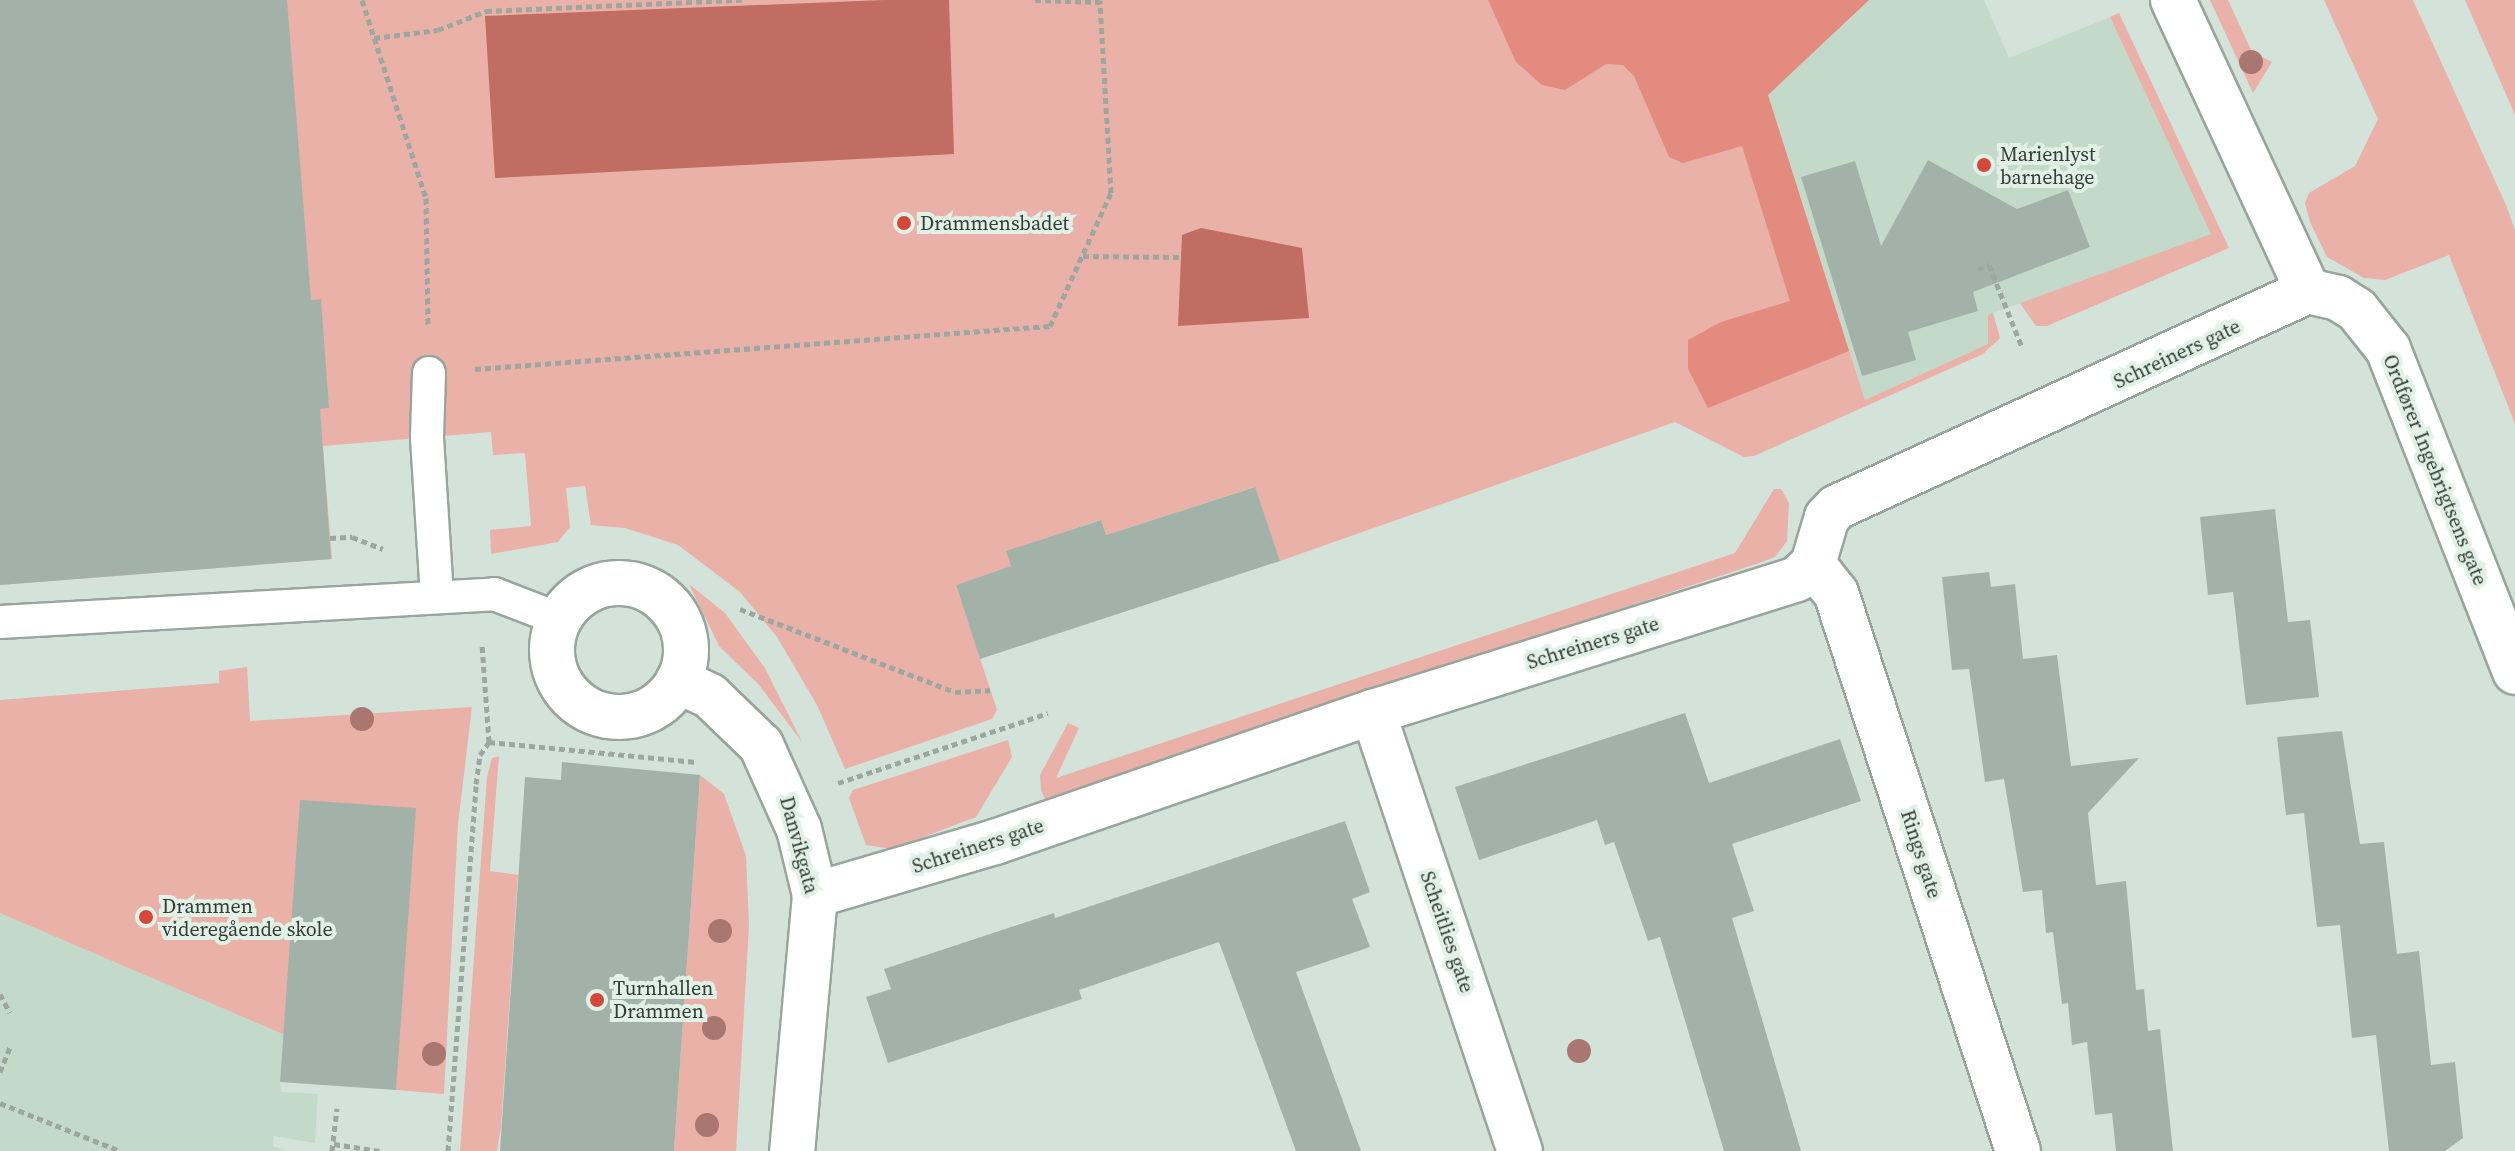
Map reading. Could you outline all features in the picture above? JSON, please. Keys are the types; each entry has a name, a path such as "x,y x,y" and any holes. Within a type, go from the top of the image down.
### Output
{"street":[{"path":"2173,0 2308,291"},
{"name":"Schreiners gate","path":"815,895 995,842 1373,712 1797,579 1813,564 1827,517 1837,507 2308,291"},
{"name":"Ordfører Ingebrigtsens gate","path":"2308,291 2338,298 2357,310 2388,349 2515,672"},
{"name":"Rings gate","path":"1813,564 1836,593 2018,1151"},
{"path":"630,583 650,590 679,620 686,640 678,681 665,699 645,712 622,717 599,714 562,686 553,664 559,619 589,589 630,583"},
{"name":"Danvikgata","path":"678,681 710,696 761,745 799,829 815,895 792,1151"},
{"name":"Scheitlies gate","path":"1373,712 1520,1151"}],"lane":[{"path":"429,373 427,438 437,597"},
{"path":"0,622 494,594 559,619"}],"path":[{"path":"362,0 426,198 429,373 1050,326 1111,193 1100,1 1035,0"},
{"path":"374,38 438,30 486,11 742,0"},
{"path":"1083,256 1180,257"},
{"path":"1978,269 1989,265 2022,347"},
{"path":"448,1151 476,784 480,755 489,742 477,595"},
{"path":"740,609 955,692 990,690"},
{"path":"837,783 1048,713"},
{"path":"489,742 704,764"},
{"path":"0,994 10,1013 0,1009"},
{"path":"1,1069 10,1047"},
{"path":"0,1103 120,1151"},
{"path":"337,1108 333,1147 379,1151"}],"shaded area":[{"name":"Drammensbadet","path":"0,0 1869,0 1768,95 1865,400 1988,344 1988,315 1993,313 2000,338 1983,354 1754,456 1744,457 1675,422 1280,561 1254,487 1106,535 1100,520 1007,551 1011,566 956,585 997,710 992,719 845,769 817,705 777,637 740,592 678,545 625,528 591,525 585,486 566,488 570,527 558,542 491,554 490,530 531,526 525,453 493,455 491,432 323,446 332,559 0,585"},
{"path":"949,0 954,154 495,178 485,16"},
{"path":"1488,0 1869,0 1768,95 1849,351 1708,408 1688,369 1688,340 1721,322 1790,301 1742,146 1683,163 1669,157 1634,76 1623,65 1606,64 1565,90 1542,85 1516,62"},
{"name":"Marienlyst barnehage","path":"1869,0 1984,0 2009,58 2110,17 2212,234 1988,315 1988,344 1865,400 1768,95"},
{"path":"2210,0 2228,0 2252,52 2272,62 2253,93"},
{"path":"2324,0 2413,0 2506,205 2515,230 2515,424 2449,255 2385,280 2364,278 2327,257 2310,222 2305,203 2309,193 2355,166 2378,119"},
{"path":"2465,0 2515,0 2515,115"},
{"path":"2119,13 2229,248 2047,326 2036,326 2020,303 2211,234 2110,17"},
{"path":"1201,228 1302,248 1309,318 1178,326 1182,235"},
{"path":"1774,489 1781,489 1789,503 1787,541 1775,557 1045,799 1041,790 1040,775 1068,723 1079,728 1056,778 1735,553"},
{"path":"689,584 725,613 765,668 802,742 759,685 719,646"},
{"name":"Drammen videregående skole","path":"247,667 250,721 300,800 280,1082 281,1092 318,1094 315,1143 274,1136 273,1146 286,1151 0,1151 0,700 219,683 219,671"},
{"path":"247,667 250,721 472,707 458,824 444,1094 396,1090 283,1034 0,913 0,700 219,683 219,671"},
{"path":"1008,740 1012,757 976,817 892,849 866,845 849,798 853,790"},
{"path":"499,756 490,871 518,875 501,1127 497,1151 460,1151 487,777 492,758"},
{"path":"700,775 724,794 746,856 749,925 736,1151 674,1151"}],"building":[{"path":"0,0 287,0 311,300 321,299 329,408 320,409 331,559 0,585"},
{"path":"1928,160 2017,209 2068,190 2090,247 1973,292 1978,311 1908,332 1916,360 1862,376 1801,177 1855,161 1881,246"},
{"path":"1255,487 1280,561 980,659 956,585 1011,566 1006,551 1101,520 1106,535"},
{"path":"2275,509 2288,622 2310,620 2319,697 2246,705 2233,592 2208,595 2200,517"},
{"path":"1989,572 1991,587 2015,584 2023,659 2057,655 2071,766 2139,758 2088,813 2096,885 2126,881 2136,990 2144,989 2148,1031 2160,1029 2173,1151 2116,1151 2112,1113 2095,1115 2087,1042 2072,1045 2068,1003 2062,1004 2053,932 2046,933 2042,890 2023,892 2004,779 1985,782 1969,669 1952,670 1942,577"},
{"path":"1685,713 1709,783 1840,739 1861,801 1732,844 1754,911 1732,918 1801,1151 1724,1151 1660,937 1648,941 1614,842 1605,845 1597,820 1479,860 1455,787"},
{"path":"2342,731 2360,844 2384,842 2397,954 2419,951 2431,1065 2455,1062 2463,1138 2445,1151 2389,1151 2376,1035 2352,1038 2340,925 2317,927 2304,813 2286,815 2277,737"},
{"name":"Turnhallen Drammen","path":"562,762 700,775 674,1151 500,1151 525,777 561,780"},
{"path":"300,800 416,808 396,1090 280,1082"},
{"path":"1345,821 1370,892 1352,899 1370,947 1296,972 1361,1151 1296,1151 1219,942 1079,990 1082,999 888,1063 866,997 891,989 884,969 1054,913 1055,918"}],"place":[{"name":"Marienlyst barnehage","path":"1984,165"},
{"name":"Drammensbadet","path":"904,223"},
{"name":"Drammen videregående skole","path":"146,917"},
{"name":"Turnhallen Drammen","path":"597,1000"}]}
